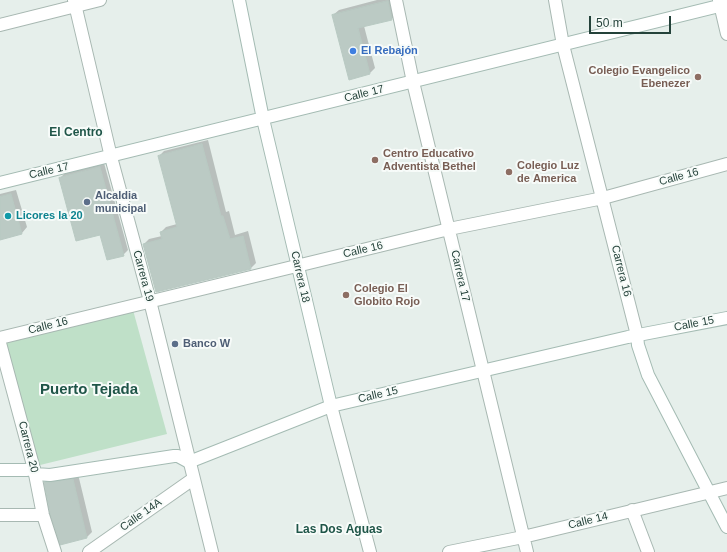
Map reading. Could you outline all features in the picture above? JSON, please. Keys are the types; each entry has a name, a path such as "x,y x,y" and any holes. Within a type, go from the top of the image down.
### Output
{"street":[{"path":"0,25 74,3 100,0"},
{"name":"Carrera 18","path":"239,0 263,119 297,265 331,406 370,552"},
{"name":"Carrera 17","path":"396,0 413,82 527,552"},
{"name":"Carrera 16","path":"555,0 563,44 637,335 638,345 648,375 727,527"},
{"name":"Carrera 19","path":"74,3 110,157 150,301 212,552"},
{"path":"722,3 727,34"},
{"name":"Calle 17","path":"0,183 413,82 722,3"},
{"name":"Calle 16","path":"0,344 150,301 449,229 602,198 727,164"},
{"name":"Calle 15","path":"189,462 331,406 637,335 727,318"},
{"name":"Carrera 20","path":"0,344 55,552"},
{"path":"0,470 26,470 50,475 174,456 178,456 189,462"},
{"name":"Calle 14A","path":"89,552 193,479"},
{"name":"Calle 14","path":"450,552 523,537 727,488"},
{"path":"632,510 648,552"},
{"path":"0,515 44,515"}],"green space":[{"path":"133,310 167,434 36,466 3,344"}],"building":[{"name":"El Rebajón","path":"388,1 392,20 358,28 370,74 349,80 332,15"},
{"path":"202,144 221,216 223,216 230,239 243,236 251,269 156,292 143,244 162,239 160,232 177,227 158,156"},
{"name":"Alcaldia municipal","path":"100,167 124,256 107,260 100,235 76,241 59,178"},
{"name":"Licores la 20","path":"11,194 22,234 0,240 0,197"},
{"path":"73,479 87,538 60,545 50,514 44,482"}],"place":[{"name":"El Rebajón","path":"353,51"},
{"name":"Colegio Evangelico Ebenezer","path":"698,77"},
{"name":"Centro Educativo Adventista Bethel","path":"375,160"},
{"name":"Colegio Luz de America","path":"509,172"},
{"name":"Alcaldia municipal","path":"87,202"},
{"name":"Licores la 20","path":"8,216"},
{"name":"Colegio El Globito Rojo","path":"346,295"},
{"name":"Banco W","path":"175,344"}],"district":[{"name":"El Centro","path":"76,133"},
{"name":"Puerto Tejada","path":"89,390"},
{"name":"Las Dos Aguas","path":"339,530"}]}
